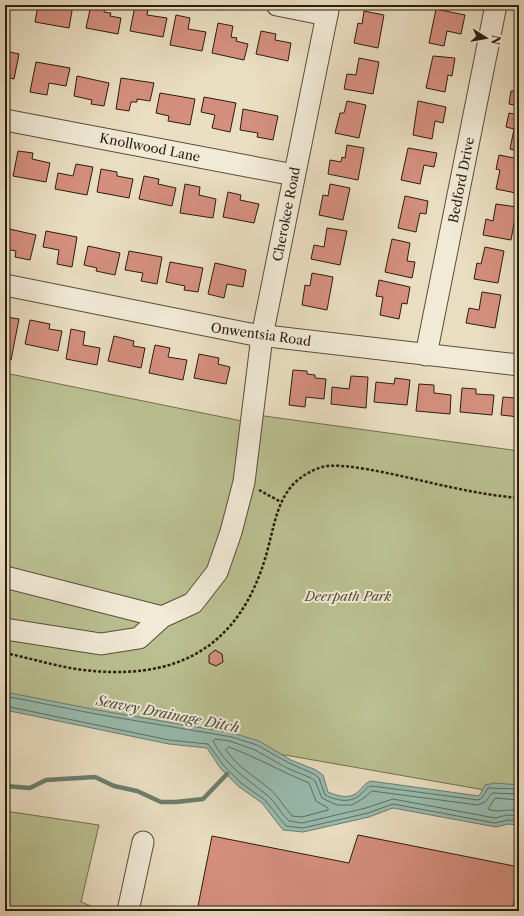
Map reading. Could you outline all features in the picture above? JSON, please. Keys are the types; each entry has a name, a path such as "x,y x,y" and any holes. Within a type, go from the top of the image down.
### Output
{"street":[{"path":"277,5 328,10"},
{"name":"Bedford Drive","path":"426,355 496,5"},
{"name":"Cherokee Road","path":"5,629 101,644 139,638 162,617 193,603 217,572 231,532 244,482 253,424 262,336 328,10"},
{"name":"Knollwood Lane","path":"5,120 294,175"},
{"name":"Onwentsia Road","path":"5,285 262,336 519,365"},
{"path":"5,577 162,617"},
{"path":"128,911 143,842"}],"path":[{"path":"5,653 76,669 134,671 161,667 185,659 204,650 228,631 240,616 252,596 267,554 278,510 286,493 294,483 308,473 324,467 353,468 458,489 519,498"}],"green space":[{"name":"Deerpath Park","path":"5,373 247,422 264,416 519,451 519,796 5,706"},
{"path":"5,811 99,825 81,902 103,911 5,911"}],"water":[{"path":"5,692 97,710 232,733 259,741 291,760 316,770 323,775 328,792 340,796 352,796 365,784 371,781 479,796 485,785 495,783 519,785 519,825 508,824 496,827 393,808 369,817 303,832 283,830 262,803 238,786 221,769 207,748 169,744 5,710"}],"building":[{"path":"38,5 73,5 69,28 35,22"},
{"path":"91,5 105,5 104,12 111,13 110,16 121,18 118,34 86,28"},
{"path":"375,5 393,5 393,8"},
{"path":"135,6 148,9 147,15 167,18 163,37 130,31"},
{"path":"436,9 465,15 461,34 447,31 444,46 429,43"},
{"path":"364,11 384,15 378,48 354,43 358,23 362,24"},
{"path":"176,15 190,18 188,29 206,32 202,51 170,45"},
{"path":"218,23 233,26 231,37 237,38 236,41 248,44 244,60 212,53"},
{"path":"261,31 276,34 275,40 291,43 288,61 256,54"},
{"path":"5,51 19,54 14,79 5,77"},
{"path":"433,56 455,58 452,76 448,75 445,92 426,88"},
{"path":"359,58 379,62 373,94 344,89 347,74 356,75"},
{"path":"36,62 70,68 66,86 49,83 47,95 30,92"},
{"path":"77,76 109,83 104,106 91,104 92,100 74,96"},
{"path":"519,77 519,106 509,104 511,91 516,91"},
{"path":"121,78 154,83 150,101 137,99 137,102 131,102 129,111 116,109"},
{"path":"160,93 195,99 190,125 168,121 169,116 156,113"},
{"path":"204,97 236,103 230,132 212,128 215,115 201,112"},
{"path":"347,101 366,105 359,138 335,133 340,113 344,113"},
{"path":"418,101 446,107 443,123 435,121 432,139 413,135"},
{"path":"243,109 278,116 273,140 257,137 258,133 240,130"},
{"path":"509,113 519,115 519,151 510,149 514,129 506,127"},
{"path":"347,145 364,148 358,180 328,174 330,160 341,162 342,157 345,158"},
{"path":"408,148 437,153 434,167 424,165 420,184 401,180"},
{"path":"18,151 33,153 32,159 50,163 46,182 13,176"},
{"path":"499,155 519,159 519,179 516,193 496,189 500,170 496,169"},
{"path":"76,164 93,167 87,195 55,189 58,173 73,176"},
{"path":"101,169 117,172 117,176 133,179 129,198 97,192"},
{"path":"144,176 159,179 158,184 176,188 172,206 139,199"},
{"path":"185,184 200,187 199,195 216,199 213,218 180,213"},
{"path":"330,184 350,188 343,220 319,215 323,195 328,196"},
{"path":"228,192 241,195 240,200 259,204 254,223 223,217"},
{"path":"405,196 428,201 426,214 420,213 416,232 398,228"},
{"path":"496,204 517,207 511,240 483,235 486,219 493,221"},
{"path":"5,228 36,235 30,260 15,257 16,251 5,249"},
{"path":"327,228 347,231 340,265 311,259 314,245 324,247"},
{"path":"46,231 77,237 72,267 57,264 59,250 43,247"},
{"path":"392,239 410,243 407,261 415,262 412,278 385,272"},
{"path":"88,246 120,253 115,275 96,271 97,268 84,265"},
{"path":"485,247 504,251 498,283 474,279 477,263 481,264"},
{"path":"129,251 162,257 157,284 141,281 143,273 125,270"},
{"path":"170,262 203,268 198,292 184,290 185,286 166,282"},
{"path":"215,263 246,270 243,287 227,284 224,298 208,294"},
{"path":"312,273 333,277 327,310 302,305 305,285 310,286"},
{"path":"379,280 410,287 407,304 402,303 399,319 380,315 383,297 376,296"},
{"path":"482,292 501,295 495,328 466,323 469,308 479,310"},
{"path":"7,317 19,319 11,360 5,359"},
{"path":"30,320 50,324 49,329 62,331 58,351 25,344"},
{"path":"71,329 85,332 83,345 100,348 97,365 66,359"},
{"path":"114,336 134,341 133,346 145,348 141,368 108,361"},
{"path":"155,345 170,348 168,357 187,360 183,380 149,373"},
{"path":"199,354 219,358 218,364 230,367 226,384 194,378"},
{"path":"293,370 307,371 307,374 315,375 315,378 326,379 324,399 306,397 305,407 289,405"},
{"path":"351,376 368,377 366,408 331,404 332,387 349,389"},
{"path":"395,378 410,380 407,405 374,402 376,382 394,384"},
{"path":"419,384 434,385 434,393 451,395 450,414 416,411"},
{"path":"462,388 476,389 476,394 494,395 492,415 460,412"},
{"path":"515,394 519,394 519,417 501,415 503,397 515,398"},
{"path":"215,650 222,654 223,662 216,666 209,663 209,655"},
{"path":"358,835 519,867 519,879 512,911 197,911 212,836 349,863"}],"waterway":[{"path":"5,786 30,788 46,780 95,777 114,786 137,791 161,802 176,802 203,799 227,774"}],"water label":[{"name":"Seavey Drainage Ditch","path":"168,714"}]}
